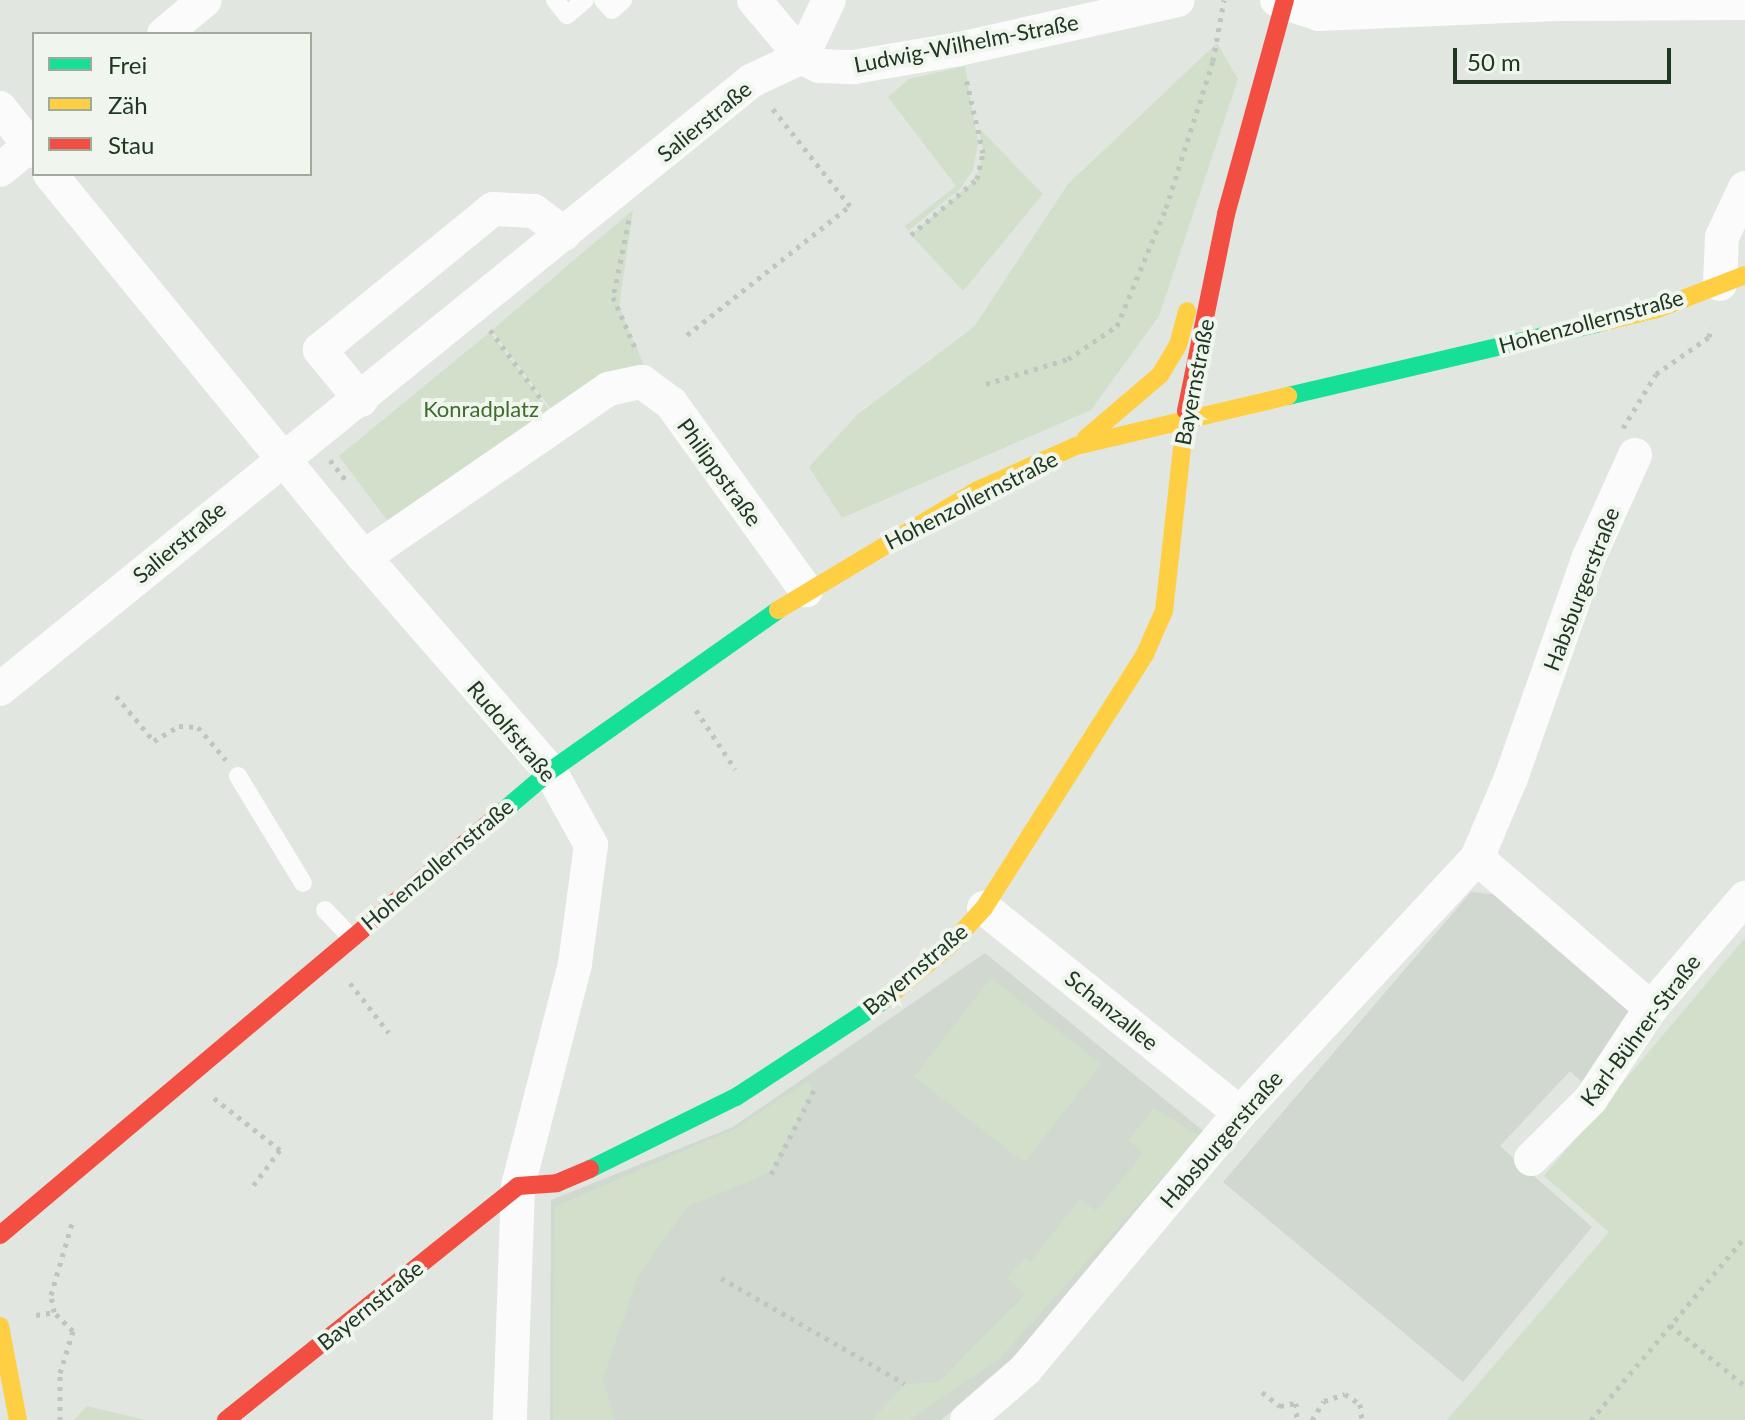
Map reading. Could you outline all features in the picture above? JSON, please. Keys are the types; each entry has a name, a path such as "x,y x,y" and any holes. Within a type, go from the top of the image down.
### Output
{"street":[{"path":"166,32 205,0"},
{"path":"754,0 802,57 829,0"},
{"name":"Ludwig-Wilhelm-Straße","path":"802,57 819,66 854,67 959,49 1178,0"},
{"path":"1282,1 1319,14 1563,2 1745,3"},
{"name":"Bayernstraße","path":"226,1420 518,1186 557,1183 639,1149 736,1097 886,998 950,945 984,908 1145,654 1164,611 1184,418 1213,271 1282,1"},
{"name":"Salierstraße","path":"0,689 283,455 361,400 564,234 664,166 751,81 802,57"},
{"path":"0,108 32,145"},
{"path":"0,170 32,147"},
{"name":"Rudolfstraße","path":"52,176 364,557 550,771 591,845 592,864 575,964 518,1186 510,1420"},
{"path":"1732,280 1722,237 1745,188"},
{"path":"361,400 320,350 480,219 493,209 534,211 564,234"},
{"name":"Bayernstraße","path":"1076,446 1160,375 1178,345 1193,289 1213,271"},
{"name":"Hohenzollernstraße","path":"0,1235 350,936 550,771 806,590 978,490 1076,446 1184,418 1657,309 1732,280"},
{"name":"Philippstraße","path":"364,557 617,385 642,382 671,403 806,590"},
{"name":"Habsburgerstraße","path":"967,1420 1025,1370 1240,1113 1477,858 1511,778 1589,557 1635,455"},
{"path":"1477,858 1651,1008"},
{"name":"Karl-Bührer-Straße","path":"1531,1159 1591,1099 1651,1008 1745,898"},
{"name":"Schanzallee","path":"984,908 1240,1113"},
{"path":"0,1326 18,1420"}],"lane":[{"path":"555,0 567,15 585,0"},
{"path":"603,0 612,10 623,0"},
{"path":"238,776 303,883"},
{"name":"Hohenzollernstraße","path":"325,910 350,936"}],"path":[{"path":"986,384 1068,359 1117,326 1166,208 1213,61 1224,0"},
{"path":"911,235 977,179 983,153 959,49"},
{"path":"687,335 850,206 763,96 779,94"},
{"path":"629,216 613,297 634,346"},
{"path":"464,317 542,400"},
{"path":"1646,389 1666,365 1709,337 1711,329"},
{"path":"329,459 349,485"},
{"path":"116,696 154,741 179,726 198,727 238,776"},
{"path":"696,709 735,769"},
{"path":"355,989 389,1033"},
{"path":"771,1174 815,1089 829,1035"},
{"path":"185,1076 280,1150 250,1190"},
{"path":"200,1107 211,1096"},
{"path":"60,1420 60,1373 73,1331 54,1312 51,1295 74,1220"},
{"path":"1591,1420 1745,1237"},
{"path":"721,1278 905,1384"},
{"path":"36,1315 54,1312"},
{"path":"1670,1325 1745,1386"},
{"path":"1262,1392 1280,1406 1296,1403 1297,1420"},
{"path":"1312,1420 1324,1401 1345,1394 1360,1404 1362,1420"}],"shaded area":[{"path":"1471,892 1500,895 1636,1013 1588,1088 1570,1071 1500,1146 1592,1227 1463,1382 1223,1182"},
{"path":"985,953 1207,1134 1005,1368 941,1420 550,1420 551,1200 733,1127"}],"green space":[{"path":"1217,43 1238,79 1159,316 1091,410 842,518 809,467 857,415 974,327 1068,184"},
{"path":"965,66 978,143 973,170 960,189 908,231 905,226 956,186 888,97 909,79"},
{"path":"979,128 1043,194 963,291 911,235 976,179 983,153"},
{"name":"Konradplatz","path":"633,210 619,307 652,384 560,421 492,330"},
{"name":"Konradplatz","path":"490,332 558,422 395,531 339,456"},
{"path":"1745,938 1745,1420 1447,1420 1609,1232 1544,1176"},
{"path":"991,978 1101,1064 1024,1163 914,1077"},
{"path":"808,1081 812,1091 771,1172 687,1207 638,1277 603,1378 614,1420 553,1420 554,1207 734,1129"},
{"path":"1154,1108 1200,1136 999,1359 910,1420 872,1420 905,1384 939,1382 1024,1295 1007,1278 1024,1258 1030,1262 1080,1199 1096,1211 1143,1153 1128,1140"},
{"path":"87,1406 145,1420 74,1420"}],"traffic: fast":[{"path":"1288,396 1599,323"},
{"path":"502,812 550,771 778,610"},
{"path":"590,1169 736,1097 884,1000"}],"traffic: slow":[{"path":"1599,323 1657,309 1745,275"},
{"path":"1086,438 1160,375 1178,345 1187,311"},
{"path":"778,610 978,490 1076,446 1288,396"},
{"path":"884,1000 950,945 984,908 1145,654 1164,611 1186,411"},
{"path":"0,1326 18,1420"}],"traffic: jam":[{"path":"1186,411 1226,214 1285,0"},
{"path":"0,1235 502,812"},
{"path":"226,1420 518,1186 557,1183 590,1169"}]}
